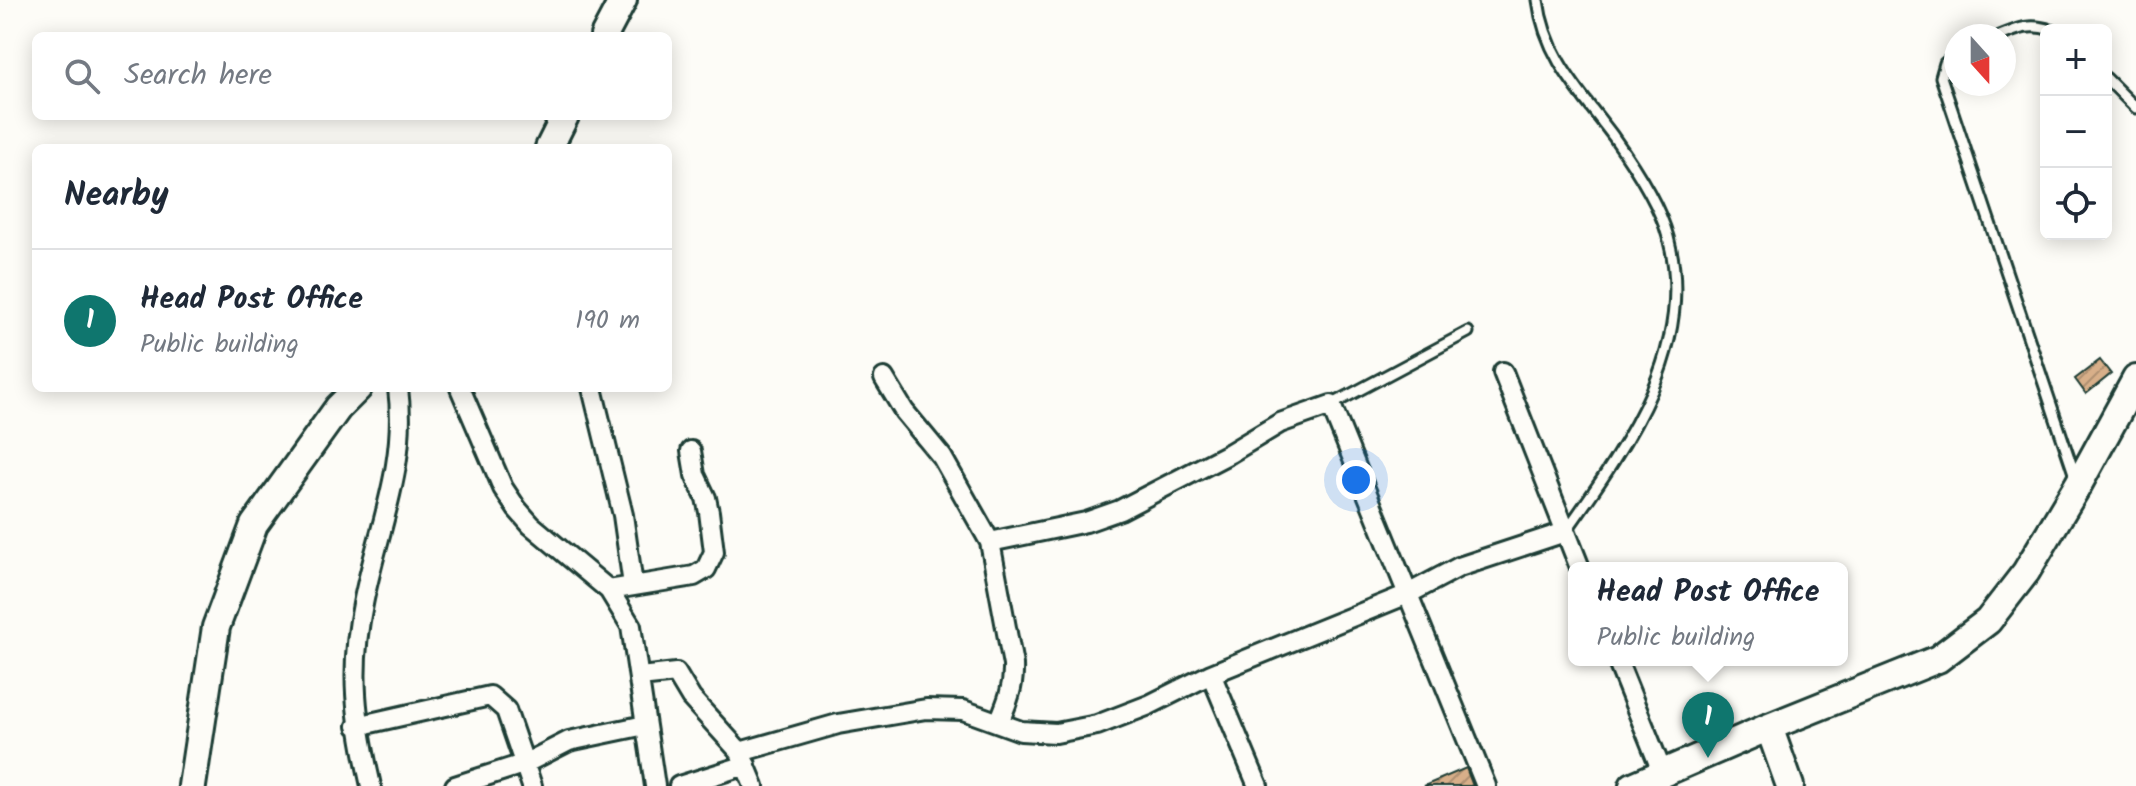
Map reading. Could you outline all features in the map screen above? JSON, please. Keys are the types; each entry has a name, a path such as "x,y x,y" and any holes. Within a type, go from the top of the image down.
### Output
{"main road":[{"path":"606,32 623,0"},
{"path":"551,144 563,120"},
{"path":"1633,786 1938,659 1988,621 2026,572 2136,379"},
{"path":"192,786 216,627 254,525 338,408 354,392"},
{"path":"1769,727 1790,786"}],"street":[{"path":"1503,372 1578,562"},
{"path":"884,378 904,411 942,457 990,542 1013,665 1010,696 999,722"},
{"path":"371,786 357,726 354,682 363,604 382,533 400,440 398,392"},
{"path":"462,392 503,488 517,509 531,525 609,590 631,626 655,786"},
{"path":"593,392 623,515 633,585"},
{"path":"990,542 1086,522 1120,510 1230,453 1280,423 1331,405 1486,786"},
{"path":"609,590 694,576 711,562 714,552 709,512 695,475 691,451"},
{"path":"679,786 838,724 926,709 963,710 1021,731 1056,733 1097,725 1149,705 1211,674 1408,594 1459,567 1565,532"},
{"path":"1619,666 1663,774"},
{"path":"640,677 676,673 691,698 743,759 754,786"},
{"path":"1211,674 1258,786"},
{"path":"357,726 490,696 506,710 532,786"},
{"path":"455,786 526,763 569,741 645,725"}],"lane":[{"path":"1538,0 1541,26 1560,67 1637,169 1668,237 1675,292 1669,347 1650,395 1619,456 1565,532"},
{"path":"2016,29 2024,26 2040,27"},
{"path":"1944,66 1941,77 1944,86"},
{"path":"2112,84 2136,108"},
{"path":"1947,96 2078,485"},
{"path":"1331,405 1468,332"}],"building":[{"path":"2100,360 2111,374 2086,394 2075,379"},
{"path":"1466,768 1473,786 1424,786"}],"place":[{"name":"Head Post Office","path":"1708,758"}]}
